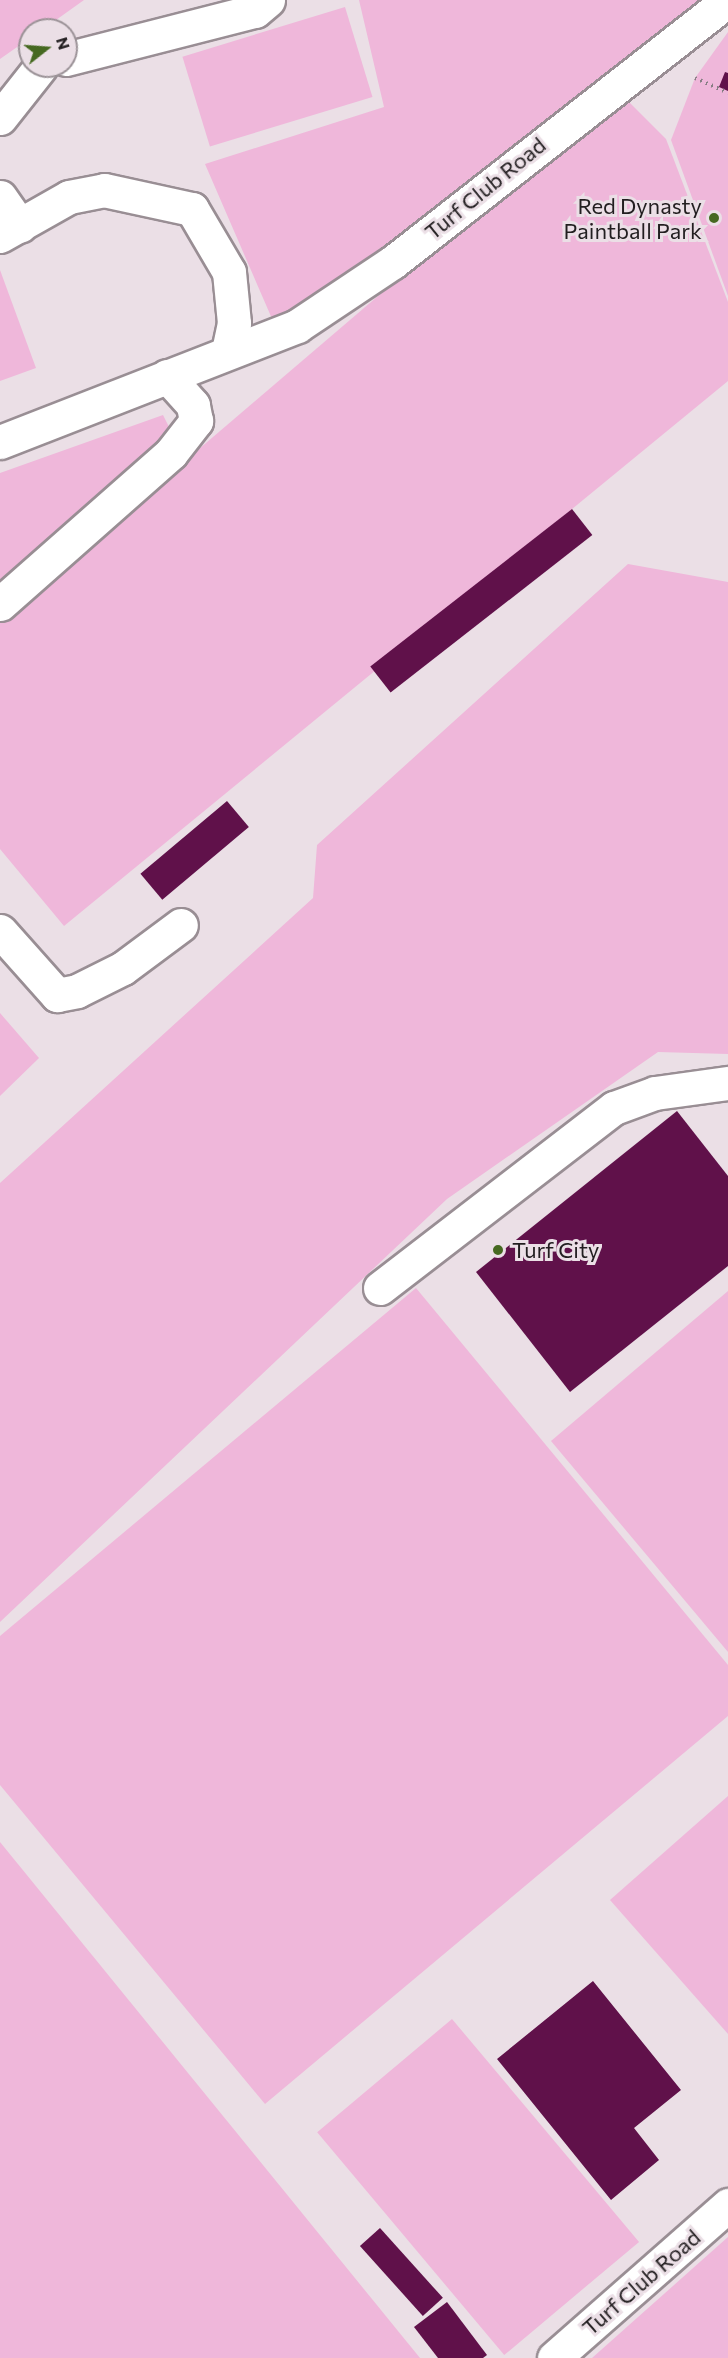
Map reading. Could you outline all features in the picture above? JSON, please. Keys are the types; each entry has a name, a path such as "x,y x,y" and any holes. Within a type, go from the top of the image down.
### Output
{"street":[{"path":"78,56 255,11 268,0"},
{"name":"Turf Club Road","path":"0,442 297,326 393,262 728,0"},
{"path":"0,118 32,78"},
{"path":"0,197 10,231 69,197 104,190 192,209 229,272 234,323 228,352"},
{"path":"0,604 171,453 196,422 193,405 167,376"},
{"path":"0,931 57,994 77,991 123,969 181,925"},
{"path":"380,1288 614,1108 656,1093 728,1083"},
{"name":"Turf Club Road","path":"554,2358 728,2205"}],"path":[{"path":"695,78 728,93"}],"shaded area":[{"path":"0,0 84,0 59,18 18,18 18,46 0,59"},
{"path":"359,0 711,0 388,253 273,321 205,164 384,107"},
{"path":"345,7 372,97 210,147 182,57"},
{"name":"Red Dynasty Paintball Park","path":"728,32 728,296 671,140 695,78"},
{"path":"618,91 666,139 728,302 728,381 64,926 0,849 0,619"},
{"path":"0,270 36,368 0,381"},
{"path":"163,415 174,437 0,588 0,473"},
{"path":"628,564 728,582 728,1054 658,1052 447,1199 0,1622 0,1183 313,898 317,845"},
{"path":"0,1013 39,1058 0,1096"},
{"path":"416,1288 728,1665 728,1716 265,2104 0,1785 0,1636"},
{"path":"728,1291 728,1652 551,1441"},
{"path":"728,1796 728,2034 610,1900"},
{"path":"0,1842 420,2358 0,2358"},
{"path":"452,2019 639,2242 504,2355 317,2132"},
{"path":"728,2237 728,2358 592,2358"}],"building":[{"path":"725,72 728,73 728,91 719,87"},
{"path":"572,509 592,535 391,693 370,667"},
{"path":"227,801 249,827 162,900 140,874"},
{"path":"677,1111 728,1176 728,1266 570,1392 476,1272"},
{"path":"593,1981 681,2090 634,2128 659,2160 611,2200 497,2059"},
{"path":"380,2228 443,2298 423,2316 360,2246"},
{"path":"447,2302 487,2355 483,2358 438,2358 414,2327"}],"place":[{"name":"Red Dynasty Paintball Park","path":"714,218"},
{"name":"Turf City","path":"498,1250"}]}
